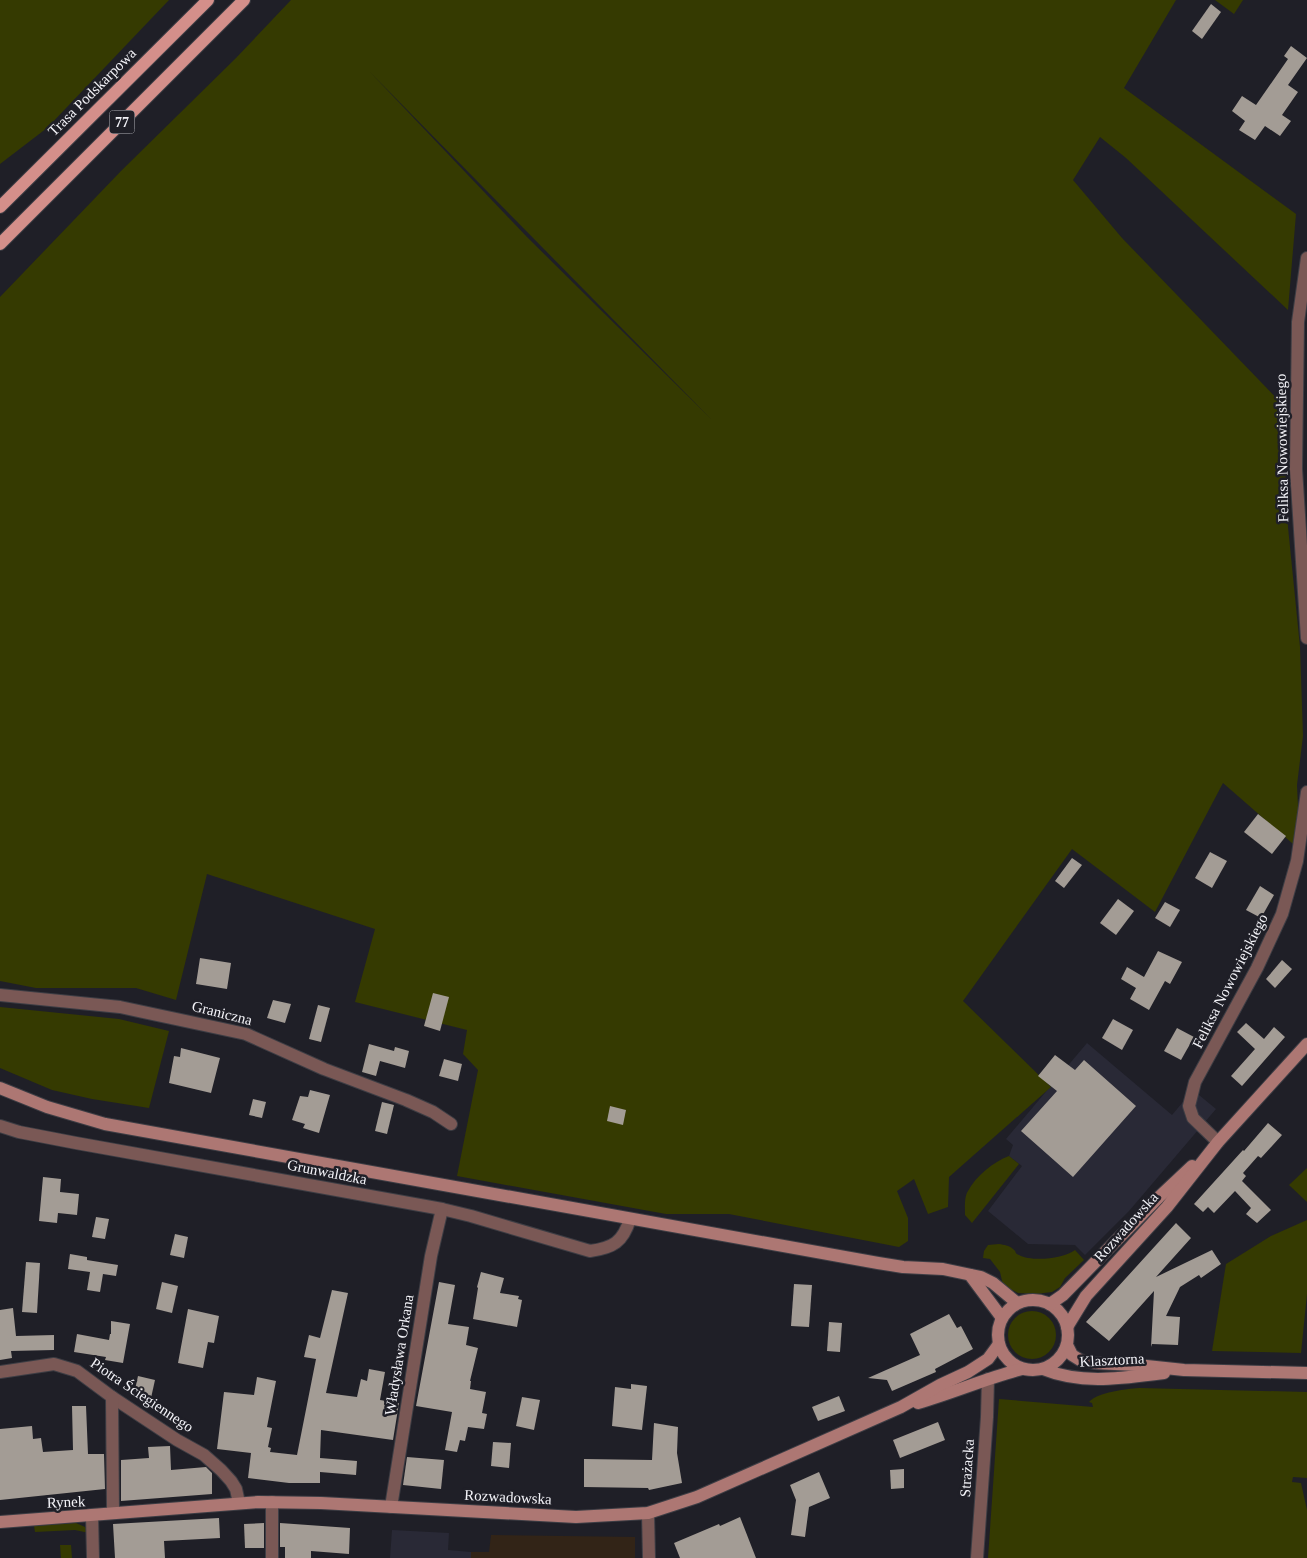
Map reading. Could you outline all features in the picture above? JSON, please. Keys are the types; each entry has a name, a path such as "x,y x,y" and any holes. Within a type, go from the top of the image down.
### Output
{"main road":[{"name":"Trasa Podskarpowa","path":"0,208 208,0"},
{"name":"77","path":"0,244 244,0"}],"street":[{"name":"Feliksa Nowowiejskiego","path":"1307,258 1298,322 1296,459 1307,638"},
{"name":"Feliksa Nowowiejskiego","path":"1215,1146 1193,1118 1189,1106 1195,1082 1257,968 1282,914 1297,861 1307,792"},
{"name":"Graniczna","path":"0,995 120,1007 246,1034 324,1069 406,1100 433,1112 451,1124"},
{"name":"Rozwadowska","path":"1067,1327 1086,1296 1167,1207 1215,1146 1307,1044"},
{"path":"0,1088 47,1107 105,1124 878,1263 903,1267 944,1269 981,1277 993,1283 1017,1303"},
{"name":"Grunwaldzka","path":"0,1126 19,1132 76,1143 471,1216 590,1251 607,1249 617,1243 627,1230 630,1218"},
{"name":"Rozwadowska","path":"1050,1304 1063,1296 1172,1183 1215,1146"},
{"name":"Władysława Orkana","path":"392,1507 431,1256 442,1210"},
{"path":"970,1275 1002,1318"},
{"path":"1039,1300 1050,1304 1064,1318 1067,1327 1067,1345 1062,1356 1053,1364 1043,1369 1022,1369 1012,1364 1004,1355 999,1344 998,1331 1002,1318 1008,1309 1017,1303 1039,1300"},
{"name":"Rozwadowska","path":"92,1515 272,1502 576,1517 648,1512 697,1497 901,1407 975,1368 988,1359 999,1344"},
{"name":"Klasztorna","path":"1067,1345 1072,1354 1080,1360 1087,1362 1184,1370 1307,1373"},
{"name":"Piotra Ściegiennego","path":"0,1372 54,1364 77,1371 112,1397 177,1440 204,1455 221,1470 236,1489 239,1503"},
{"name":"Rozwadowska","path":"901,1407 945,1396 988,1379 1022,1369"},
{"name":"Klasztorna","path":"1043,1369 1075,1378 1093,1380 1184,1370"},
{"name":"Strażacka","path":"977,1558 988,1379"},
{"path":"112,1397 113,1513"},
{"path":"272,1502 272,1558"},
{"path":"648,1512 649,1558"},
{"name":"Rynek","path":"0,1522 92,1515 93,1558"}],"shaded area":[{"path":"1087,1043 1172,1115 1193,1090 1216,1109 1129,1211 1085,1255 1075,1245 1028,1244 988,1211 1022,1166 1009,1156 1013,1145 1006,1139"},
{"path":"392,1530 449,1533 448,1550 471,1552 471,1558 390,1558"},
{"path":"491,1535 635,1537 635,1558 471,1558 471,1552 489,1552"}],"green space":[{"path":"0,0 169,0 47,128 0,164"},
{"path":"291,0 1176,0 1124,88 1296,214 1288,310 1126,158 1100,137 1073,180 1122,238 1286,408 1288,527 1300,647 1303,736 1297,785 1300,850 1223,783 1155,912 1072,849 963,1001 1051,1087 949,1177 948,1207 928,1214 914,1179 897,1191 908,1218 908,1241 899,1247 729,1214 666,1214 457,1176 478,1070 463,1054 467,1030 355,1002 375,929 207,874 176,1000 136,988 36,988 0,981 0,297 121,171 236,58","holes":["369,71 712,420 527,237"]},
{"path":"1215,0 1243,0 1234,14"},
{"path":"0,1007 119,1019 169,1031 149,1108 92,1099 52,1090 0,1068"},
{"path":"1009,1156 1019,1164 972,1223 965,1215 965,1199 968,1191 986,1170"},
{"path":"1307,1168 1307,1202 1289,1185"},
{"path":"1307,1220 1307,1294 1301,1353 1212,1351 1226,1264 1271,1236"},
{"path":"999,1244 1010,1247 1016,1253 1025,1257 1039,1259 1063,1256 1075,1250 1084,1260 1065,1278 1060,1287 1052,1292 1036,1294 1018,1293 1003,1285 1000,1272 990,1259 983,1258 984,1251 988,1245"},
{"path":"1027,1311 1037,1311 1049,1318 1056,1330 1056,1340 1049,1352 1037,1359 1027,1359 1019,1355 1012,1348 1008,1340 1008,1330 1012,1322 1019,1315"},
{"path":"1139,1388 1307,1392 1307,1478 1293,1477 1292,1482 1301,1483 1307,1510 1307,1558 988,1558 999,1399 1093,1407 1092,1403 1089,1402 1099,1396"},
{"path":"76,1523 85,1527 89,1533 75,1530 35,1532 34,1526"},
{"path":"60,1545 71,1545 72,1558 61,1558"}],"building":[{"path":"1211,4 1221,12 1202,39 1192,31"},
{"path":"1291,46 1307,58 1288,85 1298,92 1282,115 1291,121 1280,136 1265,126 1255,140 1239,130 1245,121 1232,111 1242,96 1256,105 1288,59 1284,56"},
{"path":"1258,814 1286,836 1272,854 1244,832"},
{"path":"1210,852 1227,861 1212,888 1195,878"},
{"path":"1072,858 1082,865 1064,888 1055,881"},
{"path":"1260,886 1274,895 1261,918 1246,910"},
{"path":"1118,899 1134,911 1116,935 1100,923"},
{"path":"1165,902 1180,910 1170,927 1155,918"},
{"path":"1158,951 1182,962 1170,984 1165,981 1149,1010 1130,999 1136,988 1121,979 1127,967 1144,977"},
{"path":"200,958 231,963 227,989 196,984"},
{"path":"1282,960 1292,969 1275,988 1266,979"},
{"path":"433,993 449,997 440,1031 424,1026"},
{"path":"273,1000 291,1004 285,1023 267,1018"},
{"path":"318,1005 330,1008 321,1042 309,1039"},
{"path":"1113,1019 1133,1030 1122,1050 1102,1038"},
{"path":"1246,1023 1264,1039 1274,1027 1285,1037 1242,1086 1231,1076 1255,1049 1237,1032"},
{"path":"1177,1028 1194,1037 1181,1060 1164,1051"},
{"path":"369,1044 394,1051 395,1047 409,1051 405,1068 380,1061 376,1076 362,1072"},
{"path":"181,1048 220,1058 211,1093 169,1083 174,1056 180,1057"},
{"path":"1055,1055 1075,1070 1084,1060 1136,1106 1073,1177 1021,1131 1057,1091 1038,1076"},
{"path":"444,1059 462,1064 458,1081 439,1076"},
{"path":"310,1090 330,1095 319,1133 303,1128 305,1124 292,1120 300,1096 308,1097"},
{"path":"253,1099 266,1102 262,1118 249,1115"},
{"path":"382,1102 394,1105 387,1134 375,1131"},
{"path":"610,1106 626,1110 623,1125 607,1121"},
{"path":"1268,1123 1282,1135 1261,1158 1258,1156 1243,1173 1246,1176 1242,1181 1271,1210 1257,1223 1246,1214 1251,1208 1235,1191 1214,1213 1208,1207 1203,1212 1194,1204"},
{"path":"43,1177 61,1179 60,1192 79,1194 77,1215 58,1213 57,1223 39,1221"},
{"path":"96,1217 109,1219 105,1239 92,1237"},
{"path":"1176,1223 1191,1238 1156,1277 1212,1250 1221,1264 1201,1278 1199,1275 1180,1287 1166,1316 1180,1317 1178,1345 1152,1344 1151,1347 1154,1291 1109,1341 1086,1322"},
{"path":"175,1234 188,1237 184,1258 170,1255"},
{"path":"70,1254 87,1257 87,1260 118,1265 116,1276 103,1274 100,1292 87,1290 90,1272 68,1269"},
{"path":"26,1262 40,1263 37,1313 22,1312"},
{"path":"481,1272 504,1278 500,1293 519,1296 518,1299 522,1300 517,1327 473,1319"},
{"path":"162,1282 178,1286 172,1313 156,1309"},
{"path":"439,1282 455,1285 448,1324 469,1327 466,1345 478,1348 470,1381 470,1389 486,1392 482,1413 487,1414 484,1429 468,1427 465,1441 460,1440 457,1452 445,1450 452,1412 416,1406"},
{"path":"794,1284 812,1285 809,1327 791,1326"},
{"path":"332,1290 348,1293 326,1393 357,1397 361,1379 367,1381 369,1369 385,1372 380,1400 399,1403 393,1440 321,1430 320,1458 357,1461 356,1475 320,1472 320,1483 289,1483 248,1478 251,1453 217,1449 224,1392 254,1395 257,1377 276,1381 267,1427 272,1428 268,1447 271,1448 270,1452 297,1455 316,1359 304,1357 309,1335 320,1338"},
{"path":"13,1308 16,1336 54,1335 54,1350 11,1351 12,1358 0,1360 0,1310"},
{"path":"188,1309 219,1316 214,1343 208,1342 203,1368 178,1363"},
{"path":"949,1314 957,1328 961,1326 973,1349 935,1369 936,1372 892,1391 887,1380 868,1378 920,1355 910,1334"},
{"path":"111,1321 130,1324 123,1363 105,1360 106,1357 74,1352 77,1334 109,1340"},
{"path":"829,1322 842,1323 840,1352 827,1351"},
{"path":"138,1376 155,1380 151,1398 134,1394"},
{"path":"631,1384 647,1386 642,1430 612,1426 615,1387 631,1389"},
{"path":"839,1396 845,1411 818,1421 812,1407"},
{"path":"522,1397 540,1400 534,1430 516,1426"},
{"path":"72,1406 86,1406 88,1454 104,1454 105,1489 0,1500 0,1429 32,1426 33,1439 41,1438 43,1452 73,1450"},
{"path":"938,1422 945,1440 900,1458 893,1440"},
{"path":"654,1423 678,1427 677,1453 682,1483 649,1490 648,1488 584,1487 584,1459 652,1460"},
{"path":"493,1442 511,1443 509,1468 491,1466"},
{"path":"170,1446 171,1470 206,1467 212,1473 212,1494 121,1501 121,1460 149,1458 148,1447"},
{"path":"407,1457 444,1460 441,1489 403,1485"},
{"path":"904,1469 904,1488 891,1489 890,1470"},
{"path":"819,1472 830,1498 809,1507 805,1537 791,1535 796,1500 790,1485"},
{"path":"740,1517 756,1558 680,1558 674,1543"},
{"path":"219,1518 220,1538 164,1541 165,1558 115,1558 113,1524"},
{"path":"264,1523 264,1548 245,1548 244,1524"},
{"path":"280,1523 350,1528 349,1554 311,1551 311,1558 285,1558 285,1547 280,1547"}]}
